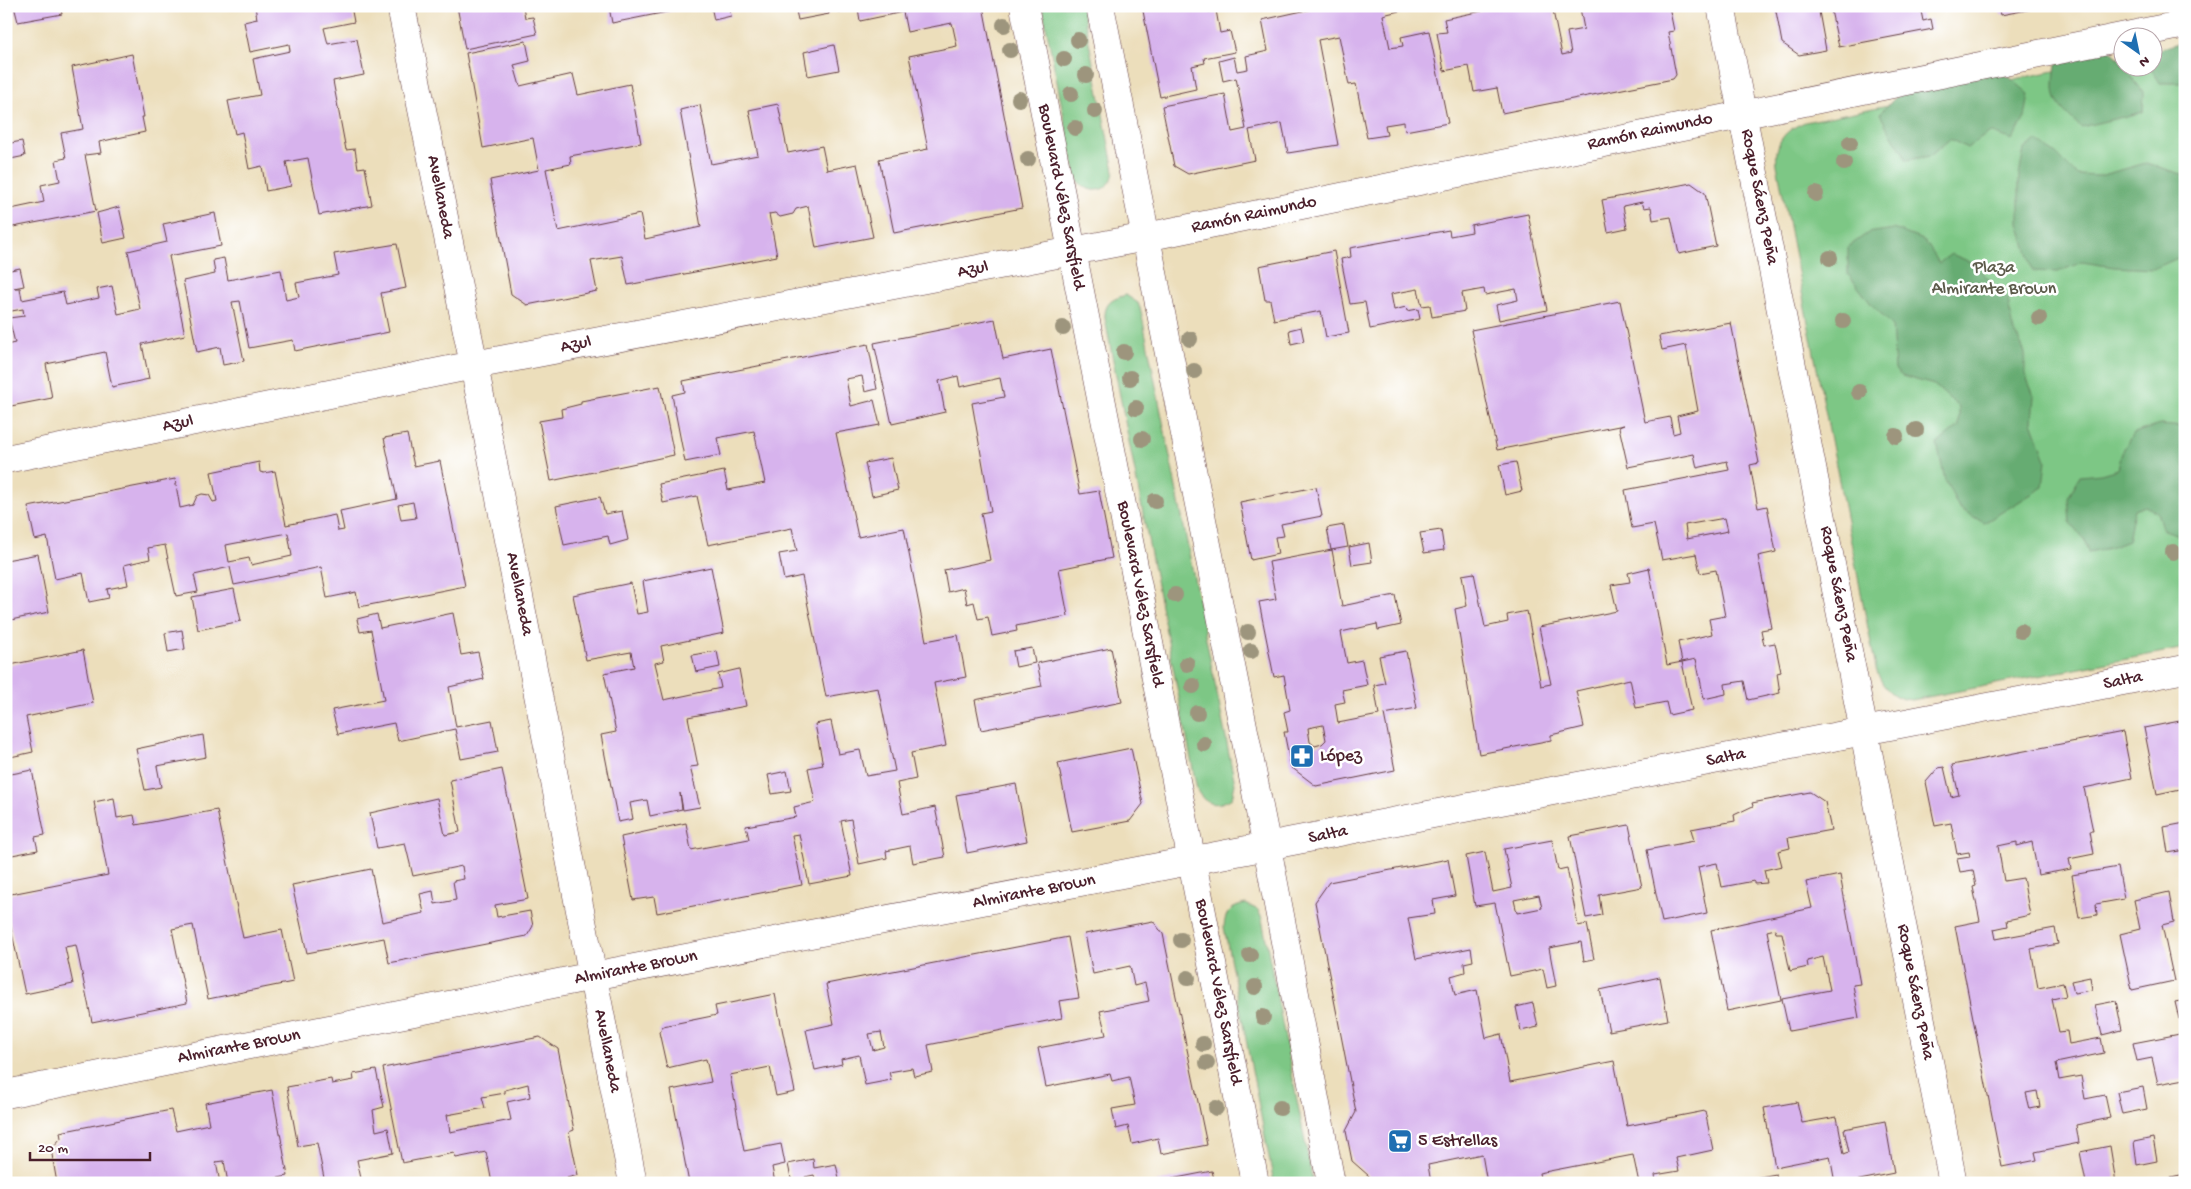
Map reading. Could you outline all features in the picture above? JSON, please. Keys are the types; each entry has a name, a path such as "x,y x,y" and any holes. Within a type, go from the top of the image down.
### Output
{"street":[{"name":"Avellaneda","path":"401,6 474,365 633,1183"},
{"name":"Boulevard Vélez Sarsfield","path":"1024,6 1255,1183"},
{"path":"1100,6 1267,847 1331,1183"},
{"name":"Roque Sáenz Peña","path":"1721,6 1953,1183"},
{"name":"Ramón Raimundo","path":"1146,238 1743,113 2185,24"},
{"name":"Azul","path":"6,459 474,365 1146,238"},
{"name":"Salta","path":"1267,847 2185,669"},
{"name":"Almirante Brown","path":"6,1094 593,976 1267,847"}],"green space":[{"path":"1042,6 1082,6 1114,171 1109,184 1098,190 1086,188 1076,178"},
{"path":"2185,41 2185,83 2160,83 2157,78 2164,78 2164,47"},
{"name":"Plaza Almirante Brown","path":"2185,45 2185,648 1912,700 1899,697 1889,691 1881,681 1876,669 1777,165 1779,143 1787,133 1805,122 2114,59 2114,78 2164,78 2164,49"},
{"path":"2110,49 2114,54 2114,78 2132,78 2144,93 2143,112 2081,127 2065,112 2056,100 2054,86 2056,64"},
{"path":"1991,74 2007,75 2029,94 2025,118 2012,140 1990,132 1967,148 1950,139 1930,156 1907,160 1880,113 1899,94"},
{"path":"2036,140 2056,154 2077,175 2099,176 2146,163 2185,175 2185,248 2180,257 2153,269 2114,267 2082,262 2058,272 2033,271 2019,223 2019,175 2024,150"},
{"path":"1894,229 1925,241 1939,263 1951,254 1973,263 2008,299 2012,325 2025,353 2025,374 2034,396 2032,422 2046,460 2043,487 1984,523 1959,508 1945,480 1937,444 1959,426 1959,407 1934,385 1902,376 1895,370 1892,325 1872,305 1848,274 1848,247 1868,233"},
{"path":"1126,295 1138,303 1141,311 1235,784 1232,798 1217,804 1208,802 1197,790 1105,319 1106,309 1110,302"},
{"path":"2160,425 2185,427 2185,536 2162,529 2157,512 2145,506 2134,510 2128,541 2110,548 2088,552 2084,539 2070,523 2068,498 2080,476 2101,474 2118,469 2122,452 2133,433"},
{"path":"1246,904 1258,910 1262,919 1313,1183 1274,1183 1224,927 1228,913"}],"building":[{"path":"14,6 60,6 62,14 18,22"},
{"path":"255,6 351,6 354,22 324,28 328,44 357,39 364,75 333,81 346,150 355,149 358,168 365,167 372,205 319,215 308,158 286,162 291,186 266,191 262,166 249,169 242,132 235,134 228,101 260,95 253,59 290,51 289,44 250,52 244,22 257,19"},
{"path":"457,6 523,6 525,18 533,17 537,34 465,49"},
{"path":"711,6 729,6 731,16 714,20"},
{"path":"795,6 827,6 829,14 798,20"},
{"path":"838,6 983,6 1022,208 894,233 879,159 928,149 909,56 957,46 952,23 907,32 903,12 860,21 858,8 839,12"},
{"path":"1142,6 1208,6 1209,12 1216,10 1220,33 1230,31 1235,52 1204,58 1205,63 1192,66 1196,89 1160,97"},
{"path":"1325,6 1402,6 1403,10 1383,15 1390,48 1403,46 1401,37 1429,31 1448,123 1405,131 1404,122 1385,125 1387,135 1367,138 1356,84 1349,85 1339,36 1318,40 1338,145 1288,153 1282,123 1249,130 1255,160 1188,174 1174,166 1162,106 1225,94 1232,132 1246,129 1236,78 1223,81 1219,61 1234,57 1237,71 1248,69 1246,56 1268,51 1262,20"},
{"path":"1481,6 1552,6 1562,55 1571,53 1567,32 1584,29 1580,8 1669,6 1674,31 1668,32 1676,75 1673,79 1502,113 1497,88 1474,92 1469,66 1444,71 1437,33 1447,32 1444,19 1482,11"},
{"path":"1775,6 1818,6 1826,50 1799,55 1782,43"},
{"path":"1830,6 1920,6 1923,21 1931,19 1933,29 1839,47"},
{"path":"1999,6 2042,6 2043,7 2001,15"},
{"path":"609,7 692,7 612,23"},
{"path":"526,41 530,61 514,65 520,86 573,74 578,95 630,84 641,143 570,156 571,164 546,169 558,231 640,214 645,239 701,227 680,110 700,105 711,164 758,155 749,110 778,104 788,153 822,146 827,170 857,164 873,237 816,248 808,206 796,209 793,214 780,217 775,213 769,214 777,256 628,285 622,256 591,261 597,291 527,305 511,294 490,180 539,170 533,138 483,148 466,53"},
{"path":"834,45 839,70 808,76 804,52"},
{"path":"132,54 145,132 99,142 101,153 85,155 96,211 8,228 6,210 44,202 41,185 60,181 56,160 66,158 61,133 83,129 72,67"},
{"path":"22,141 25,156 6,160 6,144"},
{"path":"1691,183 1705,193 1716,246 1679,254 1671,217 1653,220 1651,207 1644,208 1642,202 1623,206 1627,228 1608,232 1602,200"},
{"path":"119,207 126,238 103,243 97,213"},
{"path":"215,213 221,246 169,256 185,335 142,344 149,379 112,387 105,352 46,364 52,398 6,407 6,345 15,343 9,318 24,316 23,309 6,312 6,271 20,268 24,286 14,288 20,288 22,300 63,292 66,305 99,298 97,289 112,286 118,314 140,309 128,251 167,242 163,224"},
{"path":"1528,214 1547,310 1499,320 1496,305 1518,300 1516,289 1485,295 1484,289 1462,293 1465,311 1432,317 1430,305 1422,306 1418,289 1391,294 1394,310 1406,307 1407,311 1418,309 1420,319 1370,329 1365,302 1350,304 1341,259 1351,257 1350,248 1449,230 1450,236 1472,232 1471,225"},
{"path":"397,244 406,288 381,293 389,332 295,351 293,340 249,348 240,301 232,302 244,361 223,365 220,347 197,352 183,281 215,274 213,260 224,258 228,280 281,270 286,300 299,297 296,283 338,275 334,254"},
{"path":"1334,251 1349,333 1326,337 1321,311 1274,320 1270,300 1265,300 1259,266"},
{"path":"1620,301 1645,422 1670,417 1673,434 1680,432 1677,416 1698,411 1686,345 1662,350 1659,336 1731,323 1759,463 1750,465 1758,508 1767,506 1776,552 1758,556 1772,628 1761,630 1764,645 1775,643 1781,672 1777,673 1780,693 1748,700 1744,681 1725,684 1726,694 1704,699 1696,659 1682,662 1678,642 1712,634 1709,619 1725,616 1716,570 1700,573 1696,554 1662,560 1654,524 1632,528 1625,490 1729,470 1727,461 1697,468 1694,454 1628,467 1619,427 1624,425 1497,450 1471,330","holes":["1725,518 1728,531 1687,539 1685,525"]},
{"path":"995,319 1003,359 1051,349 1080,494 1099,491 1112,558 1059,569 1068,616 1016,626 1017,631 992,636 988,617 978,619 974,602 967,604 964,588 948,592 944,570 990,560 981,513 991,511 972,403 1004,397 1000,378 960,387 958,376 939,381 945,412 892,424 874,343"},
{"path":"1301,327 1304,341 1291,344 1289,330"},
{"path":"868,344 877,389 865,392 862,376 846,379 851,406 874,400 880,425 836,433 858,537 904,528 926,641 958,635 966,677 934,683 946,746 911,753 916,779 897,783 903,814 935,807 945,857 913,863 910,846 886,851 887,858 859,864 851,819 841,821 852,876 809,884 799,834 792,835 802,885 657,913 654,897 633,900 621,837 686,823 691,850 749,839 746,826 796,817 794,807 815,802 808,768 823,765 815,724 831,721 838,754 860,750 866,776 895,771 878,688 826,697 802,576 784,580 779,554 797,551 792,528 708,545 697,496 663,503 659,484 724,471 728,490 765,483 754,431 717,438 721,455 685,462 672,395 685,392 683,381"},
{"path":"660,386 674,455 551,481 539,421 562,417 561,409 581,404 581,401"},
{"path":"407,434 414,466 440,461 465,586 359,607 356,592 327,598 321,567 234,585 230,567 194,575 198,592 176,596 165,545 148,548 150,559 124,565 128,585 107,589 109,598 89,602 83,573 55,579 47,537 35,540 28,507 175,479 180,508 193,505 197,496 202,494 209,495 213,502 217,501 211,472 259,462 260,472 275,471 286,525 335,515 338,531 344,530 340,511 397,499 384,438","holes":["413,502 416,518 401,520 398,505","288,533 292,556 251,565 249,558 229,562 226,545"]},
{"path":"891,458 898,490 872,496 865,463"},
{"path":"1516,462 1522,491 1505,495 1499,465"},
{"path":"1316,487 1322,516 1281,524 1284,536 1275,537 1278,554 1251,560 1240,502"},
{"path":"600,497 605,514 622,511 628,540 610,545 608,536 564,545 556,506"},
{"path":"1344,525 1348,547 1331,550 1327,528"},
{"path":"1441,530 1444,550 1424,553 1420,533"},
{"path":"1369,543 1372,562 1352,565 1349,547"},
{"path":"1332,550 1342,606 1395,595 1401,625 1378,630 1377,624 1341,632 1347,663 1362,660 1367,685 1342,690 1345,702 1335,704 1338,723 1379,715 1374,685 1385,683 1379,656 1406,651 1417,708 1384,714 1395,770 1316,786 1291,767 1284,732 1288,732 1284,712 1290,710 1284,675 1274,677 1259,602 1276,599 1269,562","holes":["1323,725 1326,740 1322,744 1315,746 1310,742 1308,728"]},
{"path":"38,554 49,612 6,621 6,560"},
{"path":"711,567 724,633 661,646 664,661 655,663 664,700 721,688 718,674 739,669 746,706 688,717 698,766 690,767 700,807 683,810 680,793 682,809 650,816 647,800 630,803 633,819 618,822 601,735 616,732 604,673 634,667 631,652 586,660 573,595 631,583 637,614 648,612 643,581"},
{"path":"1649,568 1667,665 1682,662 1692,710 1669,715 1666,702 1636,708 1630,679 1576,691 1584,727 1551,735 1551,740 1479,754 1455,609 1467,606 1462,575 1474,573 1485,627 1508,622 1507,615 1527,611 1541,686 1551,684 1539,627 1617,611 1611,585 1630,582 1628,573"},
{"path":"234,589 241,621 198,630 192,597"},
{"path":"453,613 461,655 478,652 484,679 449,687 456,727 492,720 498,752 461,759 455,729 398,741 394,723 338,734 332,710 384,700 371,630 360,632 357,619 377,614 380,628"},
{"path":"182,630 185,649 168,652 165,633"},
{"path":"1032,648 1035,663 1016,667 1013,651"},
{"path":"1111,648 1122,702 981,730 975,700 1042,686 1037,663"},
{"path":"6,650 10,665 83,650 93,703 26,717 33,752 6,758"},
{"path":"717,651 720,667 696,672 692,655"},
{"path":"2185,720 2185,788 2157,794 2144,728"},
{"path":"2123,732 2132,778 2084,788 2093,831 2090,831 2094,854 2069,859 2071,869 2038,875 2032,842 2017,846 2017,842 1998,846 2004,881 2023,878 2030,915 2007,920 2008,926 1994,929 1996,939 2055,928 2058,944 2031,949 2038,988 2063,983 2066,996 2052,999 2059,1032 2067,1031 2069,1044 2101,1038 2104,1053 2056,1063 2059,1080 2081,1076 2085,1099 2105,1095 2110,1118 2076,1125 2079,1143 2035,1152 2037,1160 2002,1167 1955,926 1980,921 1973,887 1976,886 1973,870 1960,872 1957,859 1970,857 1969,852 1957,854 1951,823 1935,826 1926,782 1938,768 1944,767 1951,797 1959,795 1952,765","holes":["2037,1091 2040,1107 2030,1109 2026,1093"]},
{"path":"203,735 206,757 157,766 161,787 145,790 136,749"},
{"path":"1131,748 1143,804 1130,821 1072,832 1058,763"},
{"path":"502,769 528,899 495,905 497,917 530,911 533,926 527,936 389,963 384,938 307,953 292,885 371,869 382,922 424,913 420,894 433,891 435,904 456,900 453,881 464,879 462,866 413,876 405,843 377,848 370,813 437,798 445,835 460,832 450,780"},
{"path":"32,770 45,835 35,837 38,850 7,856 6,775"},
{"path":"787,771 791,791 772,794 768,775"},
{"path":"1016,784 1027,841 967,853 956,795"},
{"path":"1810,792 1825,802 1831,830 1788,838 1790,848 1778,851 1782,866 1764,870 1767,883 1754,884 1754,881 1722,887 1717,863 1698,867 1707,913 1662,922 1647,850 1694,841 1691,829 1735,821 1734,815 1753,806 1752,803"},
{"path":"114,798 117,818 134,815 136,825 217,810 243,938 282,930 293,982 208,999 193,925 172,929 187,1003 92,1022 76,945 65,947 73,984 25,994 6,905 6,895 108,875 94,802"},
{"path":"2185,823 2185,850 2168,853 2164,827"},
{"path":"1629,825 1642,887 1599,895 1602,915 1586,918 1570,836"},
{"path":"1552,840 1558,870 1567,868 1578,926 1587,924 1594,959 1584,961 1581,942 1549,948 1556,986 1547,988 1543,969 1510,976 1495,903 1475,906 1466,856 1485,852 1493,892 1512,888 1504,849","holes":["1539,895 1542,908 1517,913 1514,900"]},
{"path":"1448,859 1455,896 1433,900 1435,914 1408,918 1416,959 1471,948 1473,961 1464,963 1465,972 1451,976 1455,995 1477,990 1486,1038 1501,1034 1510,1082 1614,1061 1627,1126 1705,1111 1713,1150 1676,1158 1679,1171 1655,1175 1656,1183 1639,1183 1633,1155 1539,1173 1541,1183 1487,1183 1482,1154 1428,1165 1431,1183 1370,1183 1369,1176 1352,1161 1346,1131 1356,1112 1315,902 1329,882"},
{"path":"2118,867 2124,899 2096,904 2097,915 2079,918 2072,875"},
{"path":"1840,875 1860,984 1853,985 1859,1018 1789,1031 1782,999 1830,990 1823,957 1807,961 1808,967 1790,971 1782,933 1776,933 1775,929 1767,931 1781,1000 1727,1011 1711,930 1812,908 1806,882"},
{"path":"2169,892 2174,922 2162,925 2174,981 2132,990 2120,934 2140,929 2134,900"},
{"path":"1153,921 1163,934 1207,1145 1161,1154 1158,1138 1132,1144 1128,1126 1116,1129 1112,1109 1135,1105 1129,1077 1112,1081 1110,1074 1046,1087 1038,1048 1106,1035 1100,1011 1149,1001 1145,983 1134,986 1130,966 1093,974 1085,934"},
{"path":"1068,937 1079,998 1059,1001 1062,1018 928,1045 933,1072 914,1076 912,1068 889,1072 891,1080 865,1085 859,1055 841,1059 842,1064 815,1070 806,1030 834,1024 826,984","holes":["881,1032 884,1047 873,1050 869,1034"]},
{"path":"1660,977 1668,1020 1609,1031 1600,990"},
{"path":"2090,977 2092,990 2074,993 2071,981"},
{"path":"775,994 795,1092 776,1096 770,1067 730,1075 744,1151 781,1144 785,1164 772,1167 775,1183 689,1183 671,1090 711,1082 706,1059 667,1068 659,1032 663,1026 717,1015 715,1006"},
{"path":"2185,1000 2185,1018 2179,1019 2175,1002"},
{"path":"2116,1001 2122,1030 2102,1035 2095,1005"},
{"path":"1533,1003 1538,1027 1521,1031 1516,1007"},
{"path":"2185,1033 2185,1079 2158,1084 2152,1058 2137,1061 2133,1043"},
{"path":"540,1037 558,1049 574,1130 569,1132 578,1175 567,1178 568,1183 492,1183 486,1152 456,1158 454,1153 402,1163 383,1068","holes":["528,1084 530,1097 507,1102 511,1120 450,1132 447,1115 485,1108 482,1097 505,1093 505,1090"]},
{"path":"376,1070 384,1107 373,1110 376,1131 388,1128 393,1153 357,1160 362,1183 325,1183 317,1143 298,1146 287,1087 331,1079 332,1084 354,1080 353,1074"},
{"path":"2143,1087 2147,1109 2122,1114 2117,1092"},
{"path":"272,1090 288,1176 254,1183 228,1183 224,1161 216,1162 220,1183 183,1183 182,1178 167,1181 168,1183 57,1183 51,1149 61,1138 60,1132 171,1110 176,1131 209,1124 205,1103"},
{"path":"1797,1102 1802,1123 1837,1117 1844,1154 1849,1152 1844,1129 1885,1121 1894,1173 1845,1183 1835,1183 1830,1156 1775,1167 1764,1108"},
{"path":"2153,1138 2157,1161 2137,1165 2134,1142"},
{"path":"2110,1146 2116,1183 2086,1183 2080,1152"},
{"path":"813,1159 814,1168 836,1164 840,1183 816,1183 814,1175 805,1177 805,1183 792,1183 788,1164"},
{"path":"1212,1171 1215,1183 1156,1183 1156,1182"},
{"path":"1776,1174 1778,1183 1750,1183 1749,1179"},
{"path":"2185,1175 2185,1183 2172,1183 2171,1178"}],"place":[{"name":"López","path":"1302,756"},
{"name":"5 Estrellas","path":"1400,1141"}]}
